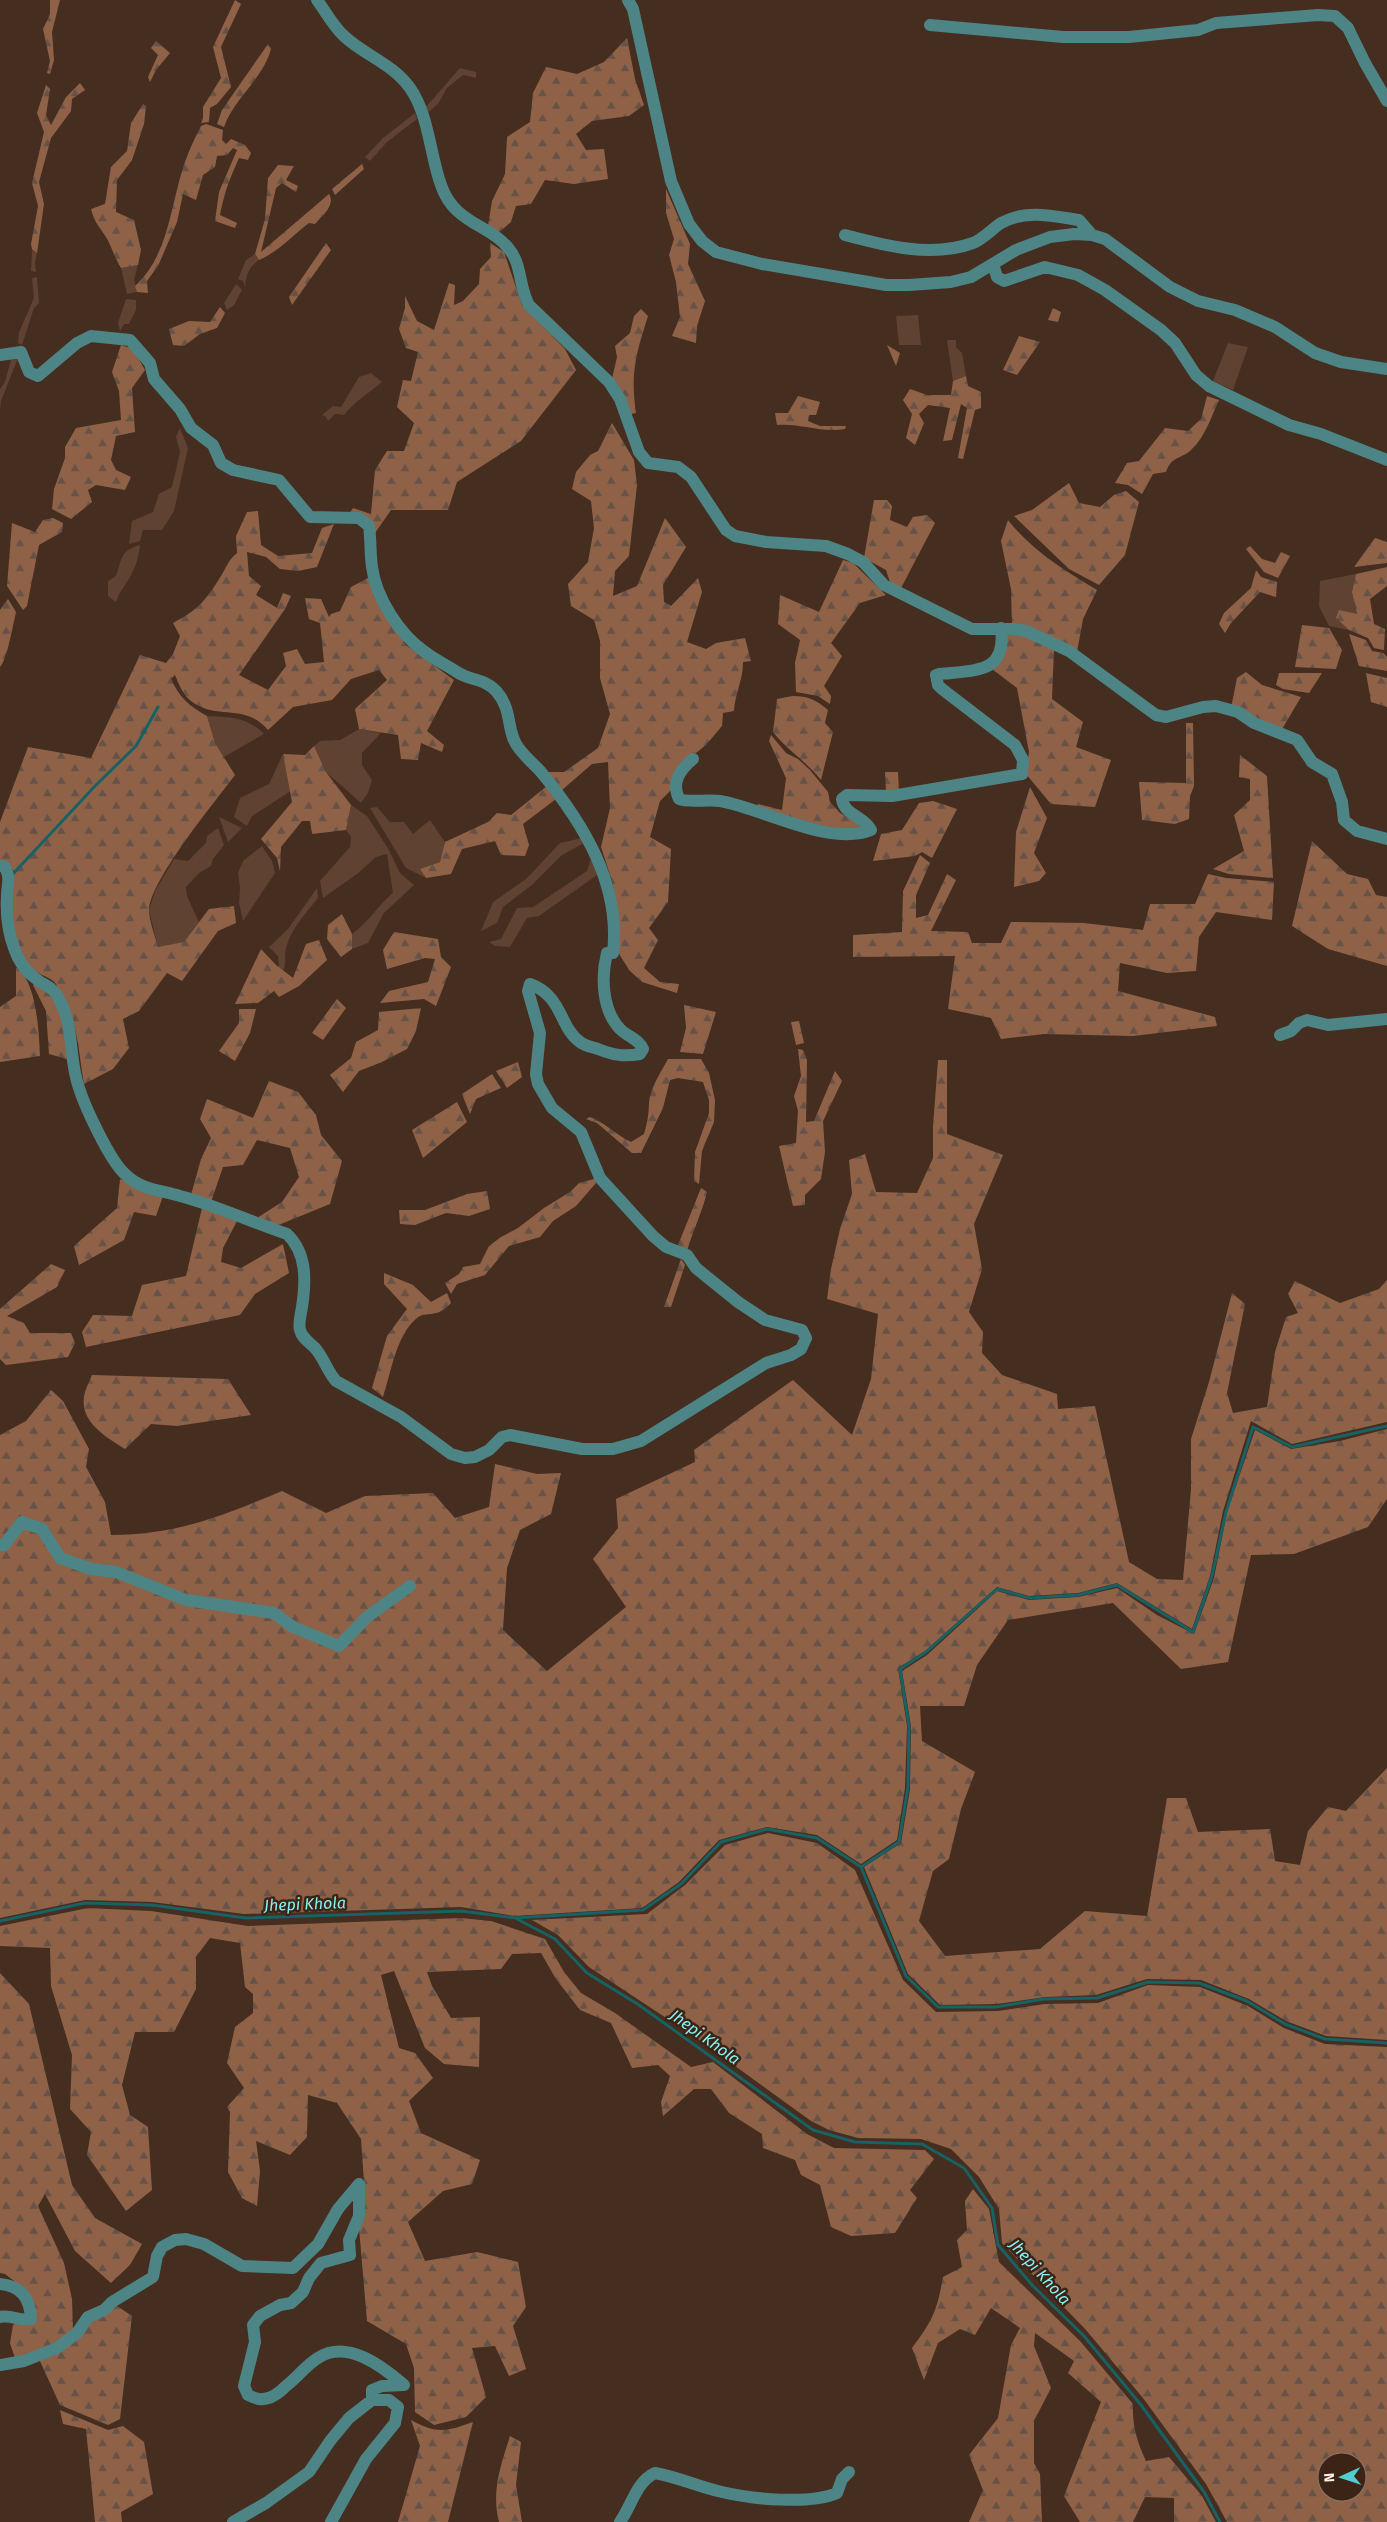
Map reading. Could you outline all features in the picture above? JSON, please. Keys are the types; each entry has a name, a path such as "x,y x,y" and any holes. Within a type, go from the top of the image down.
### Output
{"street":[{"path":"317,0 345,37 380,60 410,88 432,145 441,186 454,207 466,219 502,241 510,250 529,305 609,382 620,399 638,452 648,463 678,467 691,477 726,530 735,536 766,542 826,546 863,562 884,585 972,629 1000,628 1026,632 1069,651 1156,715 1166,717 1203,707 1216,706 1238,712 1261,726 1296,740 1312,762 1332,774 1342,802 1344,820 1357,831 1387,839"},
{"path":"628,0 633,9 671,181 689,224 702,241 716,252 762,264 894,285 951,282 971,276 1016,250 1050,237 1074,234 1092,235 1105,239 1170,287 1198,301 1235,310 1275,327 1315,353 1341,362 1387,369"},
{"path":"930,25 1063,37 1129,37 1198,30 1216,24 1318,15 1336,16 1348,28 1387,101"},
{"path":"845,235 899,249 958,246 974,242 1010,219 1031,214 1079,220 1092,235"},
{"path":"993,264 997,277 1004,281 1045,267 1078,275 1105,290 1162,330 1175,343 1196,375 1209,386 1289,425 1321,434 1387,460"},
{"path":"0,355 21,352 30,372 38,376 50,369 77,344 91,336 130,340 150,363 154,379 180,409 191,428 213,445 221,463 233,470 279,480 310,517 359,518 369,526 372,569 377,586 404,632 424,652 462,675 486,682 497,692 507,707 512,738 579,822 593,847 604,874 614,922 613,953 607,953 604,963 608,1006 620,1028 641,1043 644,1050 640,1054 614,1055 582,1044 575,1038 560,1009 539,988 530,984 528,991 540,1033 540,1050 536,1074 545,1098 560,1116 581,1132 600,1178 653,1236 666,1247 687,1255 709,1280 758,1316 765,1320 802,1330 806,1338 802,1349 791,1356 766,1363 641,1441 613,1450 582,1449 510,1435 502,1437 489,1450 475,1457 451,1454 401,1417 336,1380 329,1373 323,1360 303,1337 299,1328 305,1287 304,1270 296,1242 287,1234 180,1195 154,1191 134,1183 123,1173 78,1087 69,1029 62,1003 50,986 36,980 24,968 14,948 8,927 7,895 10,876 5,867 0,866"},
{"path":"693,759 678,773 675,792 679,800 687,802 702,799 725,802 783,821 824,831 844,833 865,833 871,830 867,822 848,812 842,804 842,798 847,795 892,796 1022,774 1024,760 1015,744 942,689 935,679 936,675 940,673 984,668 994,664 1000,655 1002,640 1000,628"},
{"path":"1280,1035 1291,1031 1299,1023 1307,1020 1328,1024 1387,1019"},
{"path":"0,1545 4,1545 22,1522 42,1529 60,1558 91,1569 116,1572 186,1600 274,1613 292,1627 339,1646 367,1617 410,1586"},
{"path":"0,2365 31,2358 58,2348 77,2333 88,2317 104,2310 112,2302 153,2277 157,2256 162,2247 175,2240 186,2240 204,2244 242,2266 293,2268 318,2244 338,2209 359,2184 359,2216 349,2240 350,2255 321,2263 309,2278 303,2292 291,2303 280,2305 260,2316 253,2325 255,2342 244,2386 248,2395 262,2400 276,2394 318,2358 334,2351 369,2360 387,2371 404,2385 382,2386 372,2390 372,2400"},
{"path":"0,2284 17,2288 26,2296 30,2306 31,2319 24,2321 15,2317 0,2317"},
{"path":"233,2522 266,2503 309,2472 330,2441 349,2418 372,2400 389,2400 398,2407 395,2423 366,2458 331,2522"},
{"path":"620,2522 646,2477 655,2473 724,2493 778,2499 802,2499 827,2498 837,2493 842,2479 849,2472"}],"shaded area":[{"path":"460,68 476,72 476,78 463,75 447,88 438,104 427,113 425,108"},
{"path":"415,113 417,119 387,142 370,161 365,157 383,138"},
{"path":"32,249 37,253 35,262 36,272 31,271"},
{"path":"255,254 259,260 249,272 245,287 243,281 238,279 246,260"},
{"path":"138,265 134,280 137,292 127,294 121,268"},
{"path":"37,277 39,303 34,308 22,345 18,343 19,332 34,298 32,278"},
{"path":"236,284 242,290 234,305 227,310 224,303"},
{"path":"126,299 136,300 136,310 129,324 124,324 120,331 118,323"},
{"path":"918,315 921,345 899,345 896,316"},
{"path":"947,340 956,340 956,347 962,353 966,376 953,381"},
{"path":"1228,343 1248,347 1233,390 1213,381"},
{"path":"12,356 18,358 1,401 0,411 0,389 5,382"},
{"path":"371,373 382,382 344,415 335,414 328,421 322,415 333,406 341,407 359,377"},
{"path":"180,428 188,448 174,511 162,530 143,530 140,541 129,544 132,521 153,512 159,494 172,487 180,452 176,437"},
{"path":"140,545 135,566 116,602 108,596 108,581 116,576 121,560 126,552"},
{"path":"1356,574 1352,592 1357,615 1336,618 1349,630 1329,626 1319,606 1320,581"},
{"path":"207,716 245,721 258,728 264,734 224,757 215,743"},
{"path":"359,729 381,733 362,753 362,765 372,780 368,793 361,803 326,772 314,746 320,741 340,740"},
{"path":"283,754 291,791 252,816 247,826 234,817 240,798 269,784"},
{"path":"351,805 367,816 389,850 400,873 414,885 384,913 368,943 352,949 352,934 393,893 387,854 376,857 357,874 323,898 320,881 350,847 351,837 346,830"},
{"path":"377,807 390,822 404,822 413,834 430,820 445,842 440,862 420,869 426,878 406,868 370,808"},
{"path":"219,817 242,828 228,842"},
{"path":"218,828 224,845 213,859 211,866 199,873 186,887 187,896 199,922 184,942 158,948 149,910 155,891 174,859 188,861 206,843 207,836"},
{"path":"582,838 586,842 562,855 533,884 503,907 497,923 481,931 493,902 526,879 560,843"},
{"path":"262,846 272,861 275,873 243,921 239,903 238,872 244,860"},
{"path":"592,855 597,875 539,916 527,918 510,947 495,946 489,942 501,939 517,908 533,907 587,871"},
{"path":"317,888 318,898 299,922 288,941 283,971 279,968 278,956 269,947 288,929"}],"green space":[{"path":"50,0 60,0 52,32 54,60 50,74 47,73 50,61 43,29 50,14"},
{"path":"235,0 241,4 221,47 231,87 217,104 210,108 209,122 201,123 203,107 221,78 213,47"},
{"path":"627,38 635,79 644,105 629,116 592,121 576,134 586,150 604,149 608,179 574,184 545,180 531,204 516,206 511,222 497,234 488,226 492,201 505,174 507,137 530,122 533,93 546,67 577,74 604,62"},
{"path":"156,41 170,53 156,70 150,82 148,77 158,55 151,48"},
{"path":"268,44 271,49 262,70 234,107 224,127 217,124 222,110"},
{"path":"80,83 85,90 72,99 71,111 51,138 39,182 44,204 37,253 32,249 31,244 38,206 32,183 44,132 37,113 46,85 50,89 46,115 51,125 66,97"},
{"path":"143,104 146,106 144,124 132,160 117,180 116,212 134,220 141,250 138,265 121,268 91,209 105,204 111,167 127,151 131,123"},
{"path":"206,124 223,130 222,140 226,144 231,139 245,145 251,153 248,160 239,158 228,186 220,215 237,223 235,228 215,221 219,192 237,150 233,148 227,155 217,156 215,167 203,175 196,200 183,194 177,222 158,266 147,281 148,293 137,292 135,286 147,273 155,259 168,228 188,153 201,126"},
{"path":"362,164 364,169 335,195 332,189"},
{"path":"278,165 294,166 286,180 298,186 296,192 282,183 276,188 261,252 329,194 331,202 315,224 309,223 279,248 259,260 255,254 265,219 268,178"},
{"path":"666,189 690,244 688,264 705,301 697,326 696,343 672,336 680,317 676,282 669,255 674,239 666,213"},
{"path":"326,243 331,250 292,305 289,297"},
{"path":"490,243 504,252 522,305 565,349 576,370 521,441 457,482 448,510 391,510 375,533 350,513 353,508 371,514 375,470 387,451 404,451 414,423 397,407 403,380 411,381 418,352 406,348 399,329 405,308 405,296 417,321 434,330 449,283 455,285 454,305 463,301 479,284 480,269 491,257"},
{"path":"220,307 225,313 217,328 200,334 184,346 173,345 169,329 189,321 210,322"},
{"path":"1053,308 1061,312 1058,322 1048,320"},
{"path":"641,309 648,316 635,364 634,399 636,413 631,414 612,379 617,357 615,346 630,333 634,316"},
{"path":"1019,336 1040,342 1017,375 1003,370"},
{"path":"121,345 133,349 145,370 132,388 135,432 116,436 111,460 116,470 131,477 125,490 96,485 88,490 92,502 71,519 52,509 54,489 65,458 65,447 76,428 121,420 119,391 112,372"},
{"path":"887,345 900,353 896,366"},
{"path":"966,376 968,386 981,392 981,408 975,410 963,459 958,458 967,408 961,404 952,440 943,441 950,408 928,405 919,414 924,423 915,445 906,438 912,414 903,400 910,389 927,395 951,395 953,381"},
{"path":"798,396 820,402 816,415 809,415 808,421 820,426 846,426 845,429 827,430 794,425 777,425 775,413 788,413"},
{"path":"1207,396 1219,400 1204,432 1192,449 1174,460 1166,472 1153,474 1142,494 1128,485 1115,483 1127,463 1139,461 1165,428 1188,431 1201,419"},
{"path":"612,423 634,460 637,485 629,556 615,571 613,596 637,586 665,518 686,547 663,585 664,602 671,606 698,578 702,592 687,642 706,649 716,643 745,638 751,661 743,662 734,711 723,713 722,726 706,745 677,768 672,789 660,801 650,837 671,849 668,902 649,928 658,940 644,968 660,982 679,984 677,993 642,982 629,970 618,952 613,884 601,847 610,808 608,762 592,764 562,790 547,772 564,772 598,748 610,714 600,678 600,641 594,620 571,606 568,584 588,562 594,528 591,501 572,489 576,472 590,455 598,451"},
{"path":"1069,483 1079,503 1100,507 1114,495 1126,491 1139,502 1125,555 1099,585 1069,569 1014,516 1032,510"},
{"path":"874,500 887,500 892,506 890,520 907,527 913,517 927,515 935,523 900,590 890,582 886,570 864,558"},
{"path":"258,511 261,545 278,556 312,553 322,528 334,524 317,567 298,571 280,569 266,557 247,552 249,576 261,586 256,595 277,608 283,593 291,596 285,609 239,675 268,690 286,666 283,653 297,649 305,664 324,662 320,623 309,619 305,598 321,599 329,617 331,614 340,611 351,587 368,578 392,624 406,645 454,680 427,731 444,745 442,752 421,743 418,760 401,759 398,735 359,729 355,709 387,680 379,670 351,679 332,700 293,707 268,730 249,716 201,707 185,695 175,675 171,679 177,691 190,705 207,716 215,743 235,775 185,841 161,879 149,909 151,923 158,947 184,942 209,909 234,906 236,923 218,931 182,981 167,973 139,1011 123,1019 129,1048 113,1069 84,1084 75,1029 69,1009 54,981 33,969 22,957 17,946 11,908 14,871 7,863 0,862 0,822 28,747 91,758 140,655 166,663 173,654 180,636 173,623 189,614 211,592 237,553 236,536 247,512"},
{"path":"53,518 63,523 62,532 39,545 27,606 23,610 7,586 12,523 35,532 43,520"},
{"path":"1008,520 1038,550 1097,590 1083,619 1077,652 1012,625 1011,589 1001,541"},
{"path":"1375,538 1387,542 1387,563 1354,567"},
{"path":"1250,546 1262,559 1275,563 1281,552 1290,556 1278,578 1264,572 1246,549"},
{"path":"843,560 853,563 886,595 860,603 831,643 842,656 824,686 831,696 830,704 818,696 796,692 795,663 800,640 778,624 780,595 819,612"},
{"path":"1387,567 1387,586 1370,599 1374,624 1385,629 1384,650 1374,648 1368,638 1349,630 1336,618 1339,610 1357,614 1352,592 1356,574"},
{"path":"1256,570 1261,577 1277,582 1276,597 1260,592 1231,623 1225,633 1219,624 1224,613 1251,588"},
{"path":"8,599 16,612 7,650 0,667 0,610"},
{"path":"1302,625 1329,628 1342,650 1336,669 1295,667"},
{"path":"1017,632 1054,649 1052,699 1083,722 1076,747 1111,760 1095,807 1051,804 1026,774 1029,752 1017,688 992,669 1007,633"},
{"path":"1349,634 1366,640 1372,651 1383,653 1387,657 1387,671 1359,666"},
{"path":"1246,672 1262,685 1301,697 1281,731 1231,708 1237,678"},
{"path":"1279,673 1322,673 1309,693 1283,689 1276,685"},
{"path":"1366,673 1387,678 1387,707 1371,702"},
{"path":"792,696 812,699 828,710 825,723 833,732 821,780 773,732 777,699"},
{"path":"1186,723 1193,723 1194,786 1190,796 1189,819 1175,824 1142,820 1139,782 1186,783"},
{"path":"771,735 786,753 798,759 810,770 828,792 830,802 840,813 866,828 845,831 757,810 758,804 782,810 786,778 769,741"},
{"path":"314,746 326,772 351,805 346,830 312,834 310,821 302,821 281,847 280,871 277,858 261,839 292,802 283,754 305,755"},
{"path":"1240,755 1267,776 1273,878 1229,874 1213,869 1244,851 1234,815 1250,800 1250,779 1239,777"},
{"path":"885,772 898,772 899,792 886,792"},
{"path":"547,786 556,799 523,824 529,845 525,856 501,855 495,841 462,849 451,874 426,878 420,869 440,862 445,842 488,822 497,813 511,815"},
{"path":"1030,787 1047,818 1034,853 1046,873 1039,881 1014,887 1016,832"},
{"path":"933,801 957,809 932,858 922,852 915,856 873,861 881,834 902,830 919,803"},
{"path":"1312,841 1347,874 1368,879 1376,895 1387,897 1387,966 1328,949 1292,926"},
{"path":"920,855 930,863 916,895 916,918 928,915 947,874 956,880 931,931 968,932 972,943 1001,943 1011,922 1084,923 1143,930 1150,904 1195,904 1208,874 1226,878 1274,882 1272,920 1216,912 1199,937 1196,971 1167,973 1120,963 1118,991 1215,1017 1217,1026 1133,1036 1044,1034 1001,1039 991,1018 948,1009 955,956 853,957 853,935 902,932 903,891"},
{"path":"342,914 352,934 352,949 341,957 327,939 328,925"},
{"path":"394,932 438,939 441,957 451,967 436,1006 424,999 380,1003 389,991 428,982 435,959 425,958 387,969 383,950"},
{"path":"319,940 327,960 299,986 279,997 274,991 258,1003 235,1004 261,949 276,965 293,978 306,944"},
{"path":"16,968 23,974 33,995 38,1022 40,1056 0,1062 0,1007 16,996"},
{"path":"35,983 60,1004 70,1060 49,1054 46,1011 33,985"},
{"path":"337,999 346,1008 323,1040 312,1033"},
{"path":"684,1005 716,1012 703,1054 680,1052 686,1028"},
{"path":"421,1008 416,1031 407,1049 359,1071 343,1092 330,1075 351,1058 356,1042 378,1030 379,1012"},
{"path":"239,1009 256,1009 250,1033 235,1061 219,1051 239,1023"},
{"path":"799,1021 804,1043 796,1045 791,1022"},
{"path":"798,1049 803,1050 807,1060 806,1122 814,1121 835,1071 842,1081 823,1121 825,1152 821,1179 805,1195 805,1205 793,1206 779,1146 796,1143 798,1111 794,1096 801,1076"},
{"path":"668,1059 701,1059 709,1073 715,1100 714,1122 702,1151 699,1184 694,1181 695,1152 709,1113 709,1100 703,1082 678,1078 670,1080 663,1108 641,1153 632,1153 597,1123 586,1119 590,1117 596,1120 631,1142 644,1134 651,1092"},
{"path":"938,1060 947,1060 947,1134 1003,1155 974,1224 982,1269 969,1312 983,1332 982,1353 1002,1375 1057,1394 1058,1409 1095,1406 1129,1562 1157,1579 1183,1580 1191,1489 1191,1439 1209,1382 1232,1293 1245,1304 1227,1393 1233,1413 1267,1407 1275,1352 1286,1317 1298,1313 1288,1294 1295,1281 1340,1303 1379,1289 1387,1280 1387,1422 1292,1444 1251,1421 1223,1511 1210,1576 1192,1629 1117,1583 1078,1593 1029,1596 997,1587 925,1651 898,1668 907,1726 905,1788 897,1840 861,1864 817,1835 767,1827 719,1840 679,1882 642,1908 514,1916 461,1907 244,1914 152,1902 85,1900 0,1918 0,1435 26,1421 51,1390 63,1401 89,1449 86,1467 105,1502 111,1535 157,1532 178,1528 219,1516 282,1491 326,1513 365,1496 433,1493 455,1518 489,1507 495,1464 537,1474 561,1473 551,1514 520,1530 507,1568 503,1630 547,1671 626,1607 593,1559 618,1528 616,1499 695,1462 694,1450 793,1380 852,1435 871,1379 878,1314 827,1299 831,1269 840,1229 852,1194 849,1160 865,1154 876,1192 917,1193 933,1158 933,1127"},
{"path":"518,1062 522,1077 507,1088 496,1071"},
{"path":"492,1074 501,1088 476,1099 470,1114 462,1094"},
{"path":"269,1081 298,1092 316,1115 321,1135 342,1161 330,1204 276,1226 257,1218 282,1202 299,1177 290,1148 257,1140 243,1165 223,1167 211,1202 191,1195 201,1159 211,1138 200,1119 207,1099 253,1118"},
{"path":"457,1102 467,1122 423,1158 412,1130"},
{"path":"120,1179 163,1196 156,1216 134,1212 124,1240 79,1265 74,1246 117,1208"},
{"path":"594,1179 596,1183 576,1206 553,1221 540,1237 509,1246 485,1275 457,1284 451,1294 445,1283 459,1274 463,1267 480,1264 489,1246 570,1192 579,1183"},
{"path":"701,1188 707,1192 687,1251 678,1245"},
{"path":"487,1191 490,1209 469,1216 446,1213 415,1225 400,1224 399,1210 425,1210 467,1194"},
{"path":"202,1208 237,1221 223,1248 221,1262 241,1268 283,1244 289,1273 255,1294 240,1315 86,1347 82,1332 93,1315 132,1316 142,1285 186,1276"},
{"path":"681,1259 685,1265 671,1307 664,1307"},
{"path":"51,1264 65,1270 57,1287 7,1316 24,1323 30,1333 71,1333 75,1343 68,1357 6,1365 0,1359 0,1309"},
{"path":"384,1273 413,1285 431,1302 447,1293 451,1303 436,1313 417,1318 410,1325 399,1344 383,1397 372,1388 387,1336 407,1309 384,1284"},
{"path":"92,1375 228,1379 251,1415 177,1426 151,1424 125,1449 97,1429 86,1415 84,1397"},
{"path":"1387,1429 1387,1499 1368,1527 1294,1554 1251,1555 1228,1662 1181,1669 1113,1603 1008,1620 977,1665 964,1706 920,1706 922,1741 975,1772 961,1809 949,1859 933,1871 919,1921 945,1956 1040,1949 1085,1911 1147,1916 1167,1798 1186,1798 1198,1832 1270,1829 1275,1861 1300,1865 1308,1831 1328,1807 1346,1811 1387,1768 1387,2040 1326,2036 1286,2021 1249,1999 1201,1980 1147,1979 1096,1995 1045,1997 997,2004 940,2005 908,1974 864,1867 901,1843 910,1789 911,1726 902,1671 927,1655 997,1591 1029,1600 1078,1597 1117,1588 1157,1615 1194,1634 1214,1578 1227,1512 1255,1430 1291,1449 1340,1441"},
{"path":"768,1833 817,1843 855,1870 903,1980 936,2012 998,2011 1045,2004 1098,2003 1148,1985 1200,1987 1248,2006 1284,2028 1325,2044 1387,2047 1387,2522 1227,2522 1206,2484 1143,2398 1086,2330 1002,2243 999,2209 979,2177 951,2149 921,2139 858,2138 829,2130 811,2121 698,2039 589,1967 558,1935 532,1920 647,1914 685,1885 725,1845"},
{"path":"88,1908 151,1911 248,1926 461,1918 491,1921 545,1939 564,1972 581,1993 615,2013 691,2067 713,2062 807,2134 834,2148 925,2150 934,2159 910,2190 917,2198 895,2233 851,2236 831,2227 820,2185 801,2175 795,2160 763,2148 762,2134 729,2113 711,2089 694,2089 663,2116 661,2102 670,2076 658,2065 632,2068 611,2023 580,2010 556,1979 541,1953 512,1954 501,1969 427,1972 432,1986 451,2018 480,2017 479,2067 444,2064 425,2048 394,1971 381,1975 399,2048 415,2053 433,2078 409,2101 421,2133 480,2160 472,2184 443,2191 408,2222 425,2261 477,2252 518,2262 526,2307 513,2326 526,2369 509,2376 495,2346 472,2348 486,2397 466,2417 434,2425 415,2412 414,2368 406,2344 367,2321 359,2228 364,2182 361,2139 337,2103 308,2095 307,2137 290,2155 256,2141 260,2171 257,2206 242,2198 228,2172 230,2112 227,2107 244,2088 227,2063 235,2027 253,2013 253,1994 245,1987 240,1943 210,1938 196,1957 196,1989 174,2032 135,2032 122,2085 130,2115 148,2127 152,2190 126,2211 87,2155 91,2132 70,2109 72,2055 51,1986 50,1948 0,1946 0,1926"},
{"path":"0,1973 29,2004 72,2185 95,2218 142,2244 130,2265 111,2283 75,2251 45,2194 38,2206 64,2263 72,2299 73,2330 56,2344 15,2358 10,2343 13,2325 19,2322 33,2322 27,2291 5,2274 0,2273"},
{"path":"973,2189 989,2209 999,2262 1080,2341 1133,2404 1133,2419 1136,2433 1146,2461 1169,2457 1202,2496 1216,2522 1174,2522 1174,2498 1145,2497 1133,2522 1080,2522 1064,2496 1101,2402 1068,2373 1074,2361 1035,2333 1034,2346 1051,2388 1034,2421 1034,2463 1040,2474 1042,2522 969,2522 983,2490 969,2455 998,2418 1011,2345 1020,2328 991,2308 975,2335 960,2329 938,2343 924,2380 912,2348 933,2315 943,2277 962,2267 957,2240 967,2230 965,2201"},
{"path":"114,2304 132,2316 120,2419 108,2425 60,2405 39,2359"},
{"path":"60,2410 108,2430 123,2426 144,2442 153,2494 121,2512 122,2522 95,2522 86,2429 63,2424"},
{"path":"411,2420 428,2428 441,2430 473,2422 448,2522 398,2522 420,2446"},
{"path":"510,2436 521,2442 516,2485 522,2522 499,2522 497,2511 498,2478"}],"waterway":[{"path":"12,875 95,786 136,746 158,707"},
{"path":"861,1867 899,1842 908,1787 909,1726 900,1669 926,1652 997,1589 1030,1598 1078,1595 1117,1585 1193,1632 1212,1576 1226,1512 1253,1427 1292,1447 1387,1426"},
{"path":"515,1918 643,1910 681,1884 721,1842 767,1829 817,1838 861,1867 906,1976 938,2007 996,2007 1044,1999 1097,1998 1148,1982 1199,1983 1247,2001 1285,2024 1325,2039 1387,2043"},
{"name":"Jhepi Khola","path":"0,1921 85,1903 152,1905 245,1918 461,1911 515,1918 555,1939 587,1973 639,2005 813,2130 855,2142 922,2144 964,2168 992,2208 998,2245 1033,2286 1084,2336 1141,2405 1204,2492 1220,2522"}]}
